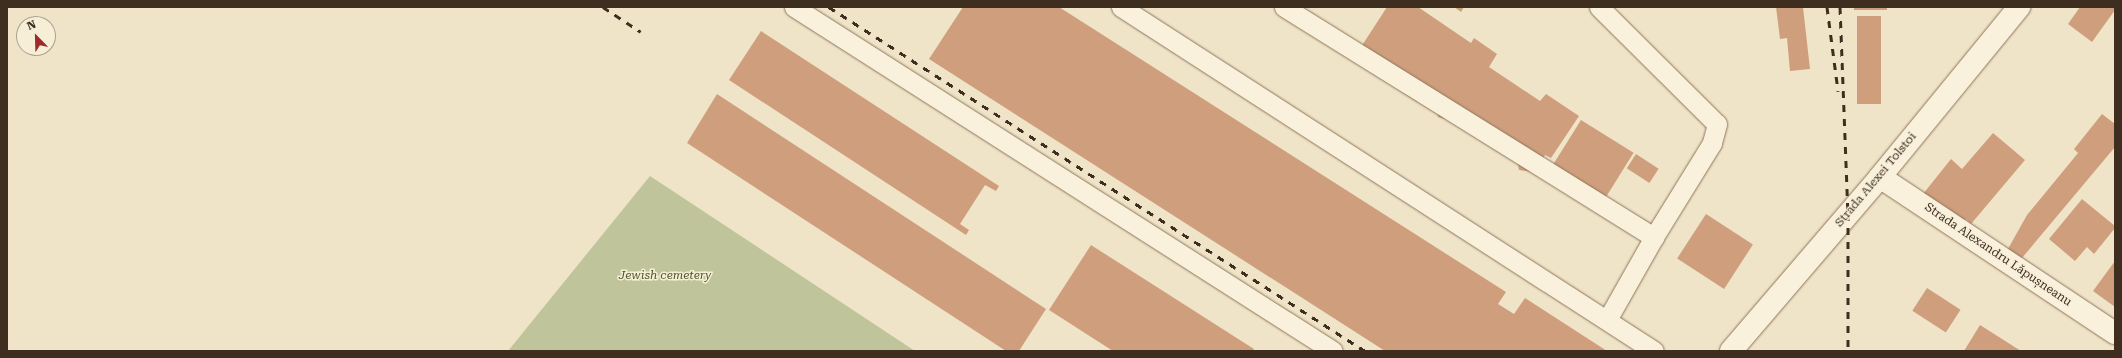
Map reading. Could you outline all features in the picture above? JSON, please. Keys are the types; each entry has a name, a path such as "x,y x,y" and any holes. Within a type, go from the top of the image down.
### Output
{"main road":[{"name":"Strada Alexei Tolstoi","path":"1731,351 1880,176 2019,7"},
{"name":"Strada Alexandru Lăpușneanu","path":"1880,176 2115,333"}],"lane":[{"path":"794,7 1333,351"},
{"path":"1121,7 1654,351"},
{"path":"1284,7 1654,237"},
{"path":"1599,7 1717,124 1712,143 1654,237 1606,320"}],"green space":[{"name":"Jewish cemetery","path":"650,176 915,351 508,351"}],"building":[{"path":"963,7 1059,7 1506,292 1498,304 1514,314 1525,298 1607,351 1385,351 929,59"},
{"path":"1387,7 1418,7 1471,43 1474,38 1497,54 1489,67 1540,101 1546,94 1579,116 1551,158 1545,155 1534,172 1519,170 1517,160 1459,123 1438,117 1436,102 1426,89 1417,102 1402,92 1411,79 1361,47"},
{"path":"1454,7 1464,7 1461,12"},
{"path":"1776,7 1803,7 1810,69 1790,71 1787,38 1780,39"},
{"path":"1854,7 1887,7 1887,10 1854,10"},
{"path":"2080,7 2115,7 2115,10 2092,42 2068,24"},
{"path":"1857,16 1881,16 1881,104 1857,104"},
{"path":"761,31 999,186 996,191 985,185 960,224 969,230 966,235 729,80"},
{"path":"717,94 1046,309 1019,351 1006,351 687,143"},
{"path":"2102,114 2115,124 2115,147 2017,264 2004,256 2027,215 2078,153 2074,149"},
{"path":"1581,120 1634,153 1603,201 1551,168"},
{"path":"1993,133 2025,160 1971,224 1966,219 1960,227 1919,199 1951,159 1962,169"},
{"path":"1636,154 1659,169 1649,183 1627,168"},
{"path":"2082,199 2115,226 2115,228 2094,254 2087,247 2075,261 2049,239"},
{"path":"1706,214 1753,244 1724,289 1677,258"},
{"path":"1091,245 1254,349 1253,351 1113,351 1049,310"},
{"path":"2115,261 2115,307 2093,291"},
{"path":"1927,288 1961,310 1946,332 1912,311"},
{"path":"1980,325 2021,351 1964,351"}],"railway":[{"path":"603,7 641,32"},
{"path":"829,7 1365,351"},
{"path":"1827,7 1838,91"},
{"path":"1840,7 1848,214 1848,351"}]}
